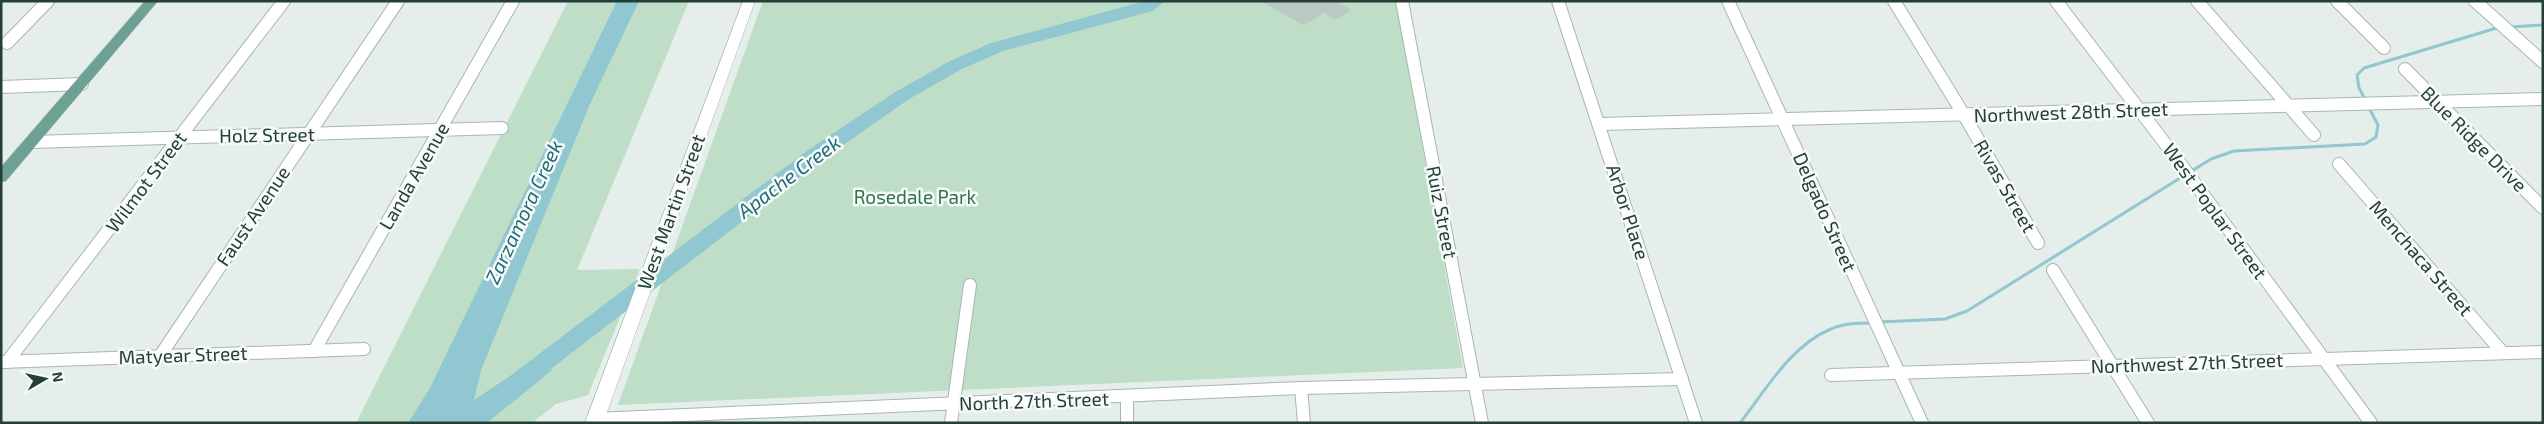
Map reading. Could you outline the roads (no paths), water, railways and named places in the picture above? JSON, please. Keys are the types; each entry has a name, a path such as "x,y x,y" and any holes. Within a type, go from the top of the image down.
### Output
{"main road":[{"path":"1,177 152,1"}],"street":[{"path":"7,43 48,1"},
{"name":"Wilmot Street","path":"4,362 284,1"},
{"name":"Faust Avenue","path":"160,356 398,1"},
{"name":"Landa Avenue","path":"314,351 514,1"},
{"name":"West Martin Street","path":"594,421 749,1"},
{"name":"Ruiz Street","path":"1402,1 1482,423"},
{"name":"Arbor Place","path":"1558,1 1696,423"},
{"name":"Delgado Street","path":"1728,1 1922,423"},
{"name":"Rivas Street","path":"1894,1 1964,115 2038,244"},
{"name":"West Poplar Street","path":"2056,1 2177,159 2371,423"},
{"path":"2198,1 2314,135"},
{"path":"2337,1 2384,48"},
{"path":"2475,1 2543,62"},
{"name":"Blue Ridge Drive","path":"2405,69 2543,208"},
{"path":"1,87 82,84"},
{"name":"Northwest 28th Street","path":"1599,124 2543,99"},
{"name":"Holz Street","path":"32,142 502,128"},
{"name":"Menchaca Street","path":"2339,164 2503,353"},
{"path":"2053,270 2148,423"},
{"path":"951,423 970,285"},
{"name":"Matyear Street","path":"4,362 364,349"},
{"name":"Northwest 27th Street","path":"1831,375 2543,352"},
{"path":"1474,384 1682,378"},
{"name":"North 27th Street","path":"594,421 774,416 954,404 1301,388 1474,384"},
{"path":"1301,388 1304,423"},
{"path":"1127,423 1128,396"}],"water":[{"name":"Zarzamora Creek","path":"617,1 639,1 590,104 481,370 474,400 537,358 552,370 487,423 408,423 430,388"}],"waterway":[{"name":"Apache Creek","path":"522,379 815,155 903,95 956,65 997,47 1147,7 1157,1"},
{"path":"2511,27 2543,25"},
{"path":"2366,101 2359,88 2357,75 2364,68 2500,27"},
{"path":"2190,172 2211,159 2234,151 2365,144 2376,137 2378,125 2368,106"},
{"path":"1879,322 1945,319 1967,311 2185,175"},
{"path":"1740,423 1769,383 1803,346 1817,336 1836,327 1873,323"}],"park label":[{"name":"Rosedale Park","path":"915,197"}]}
